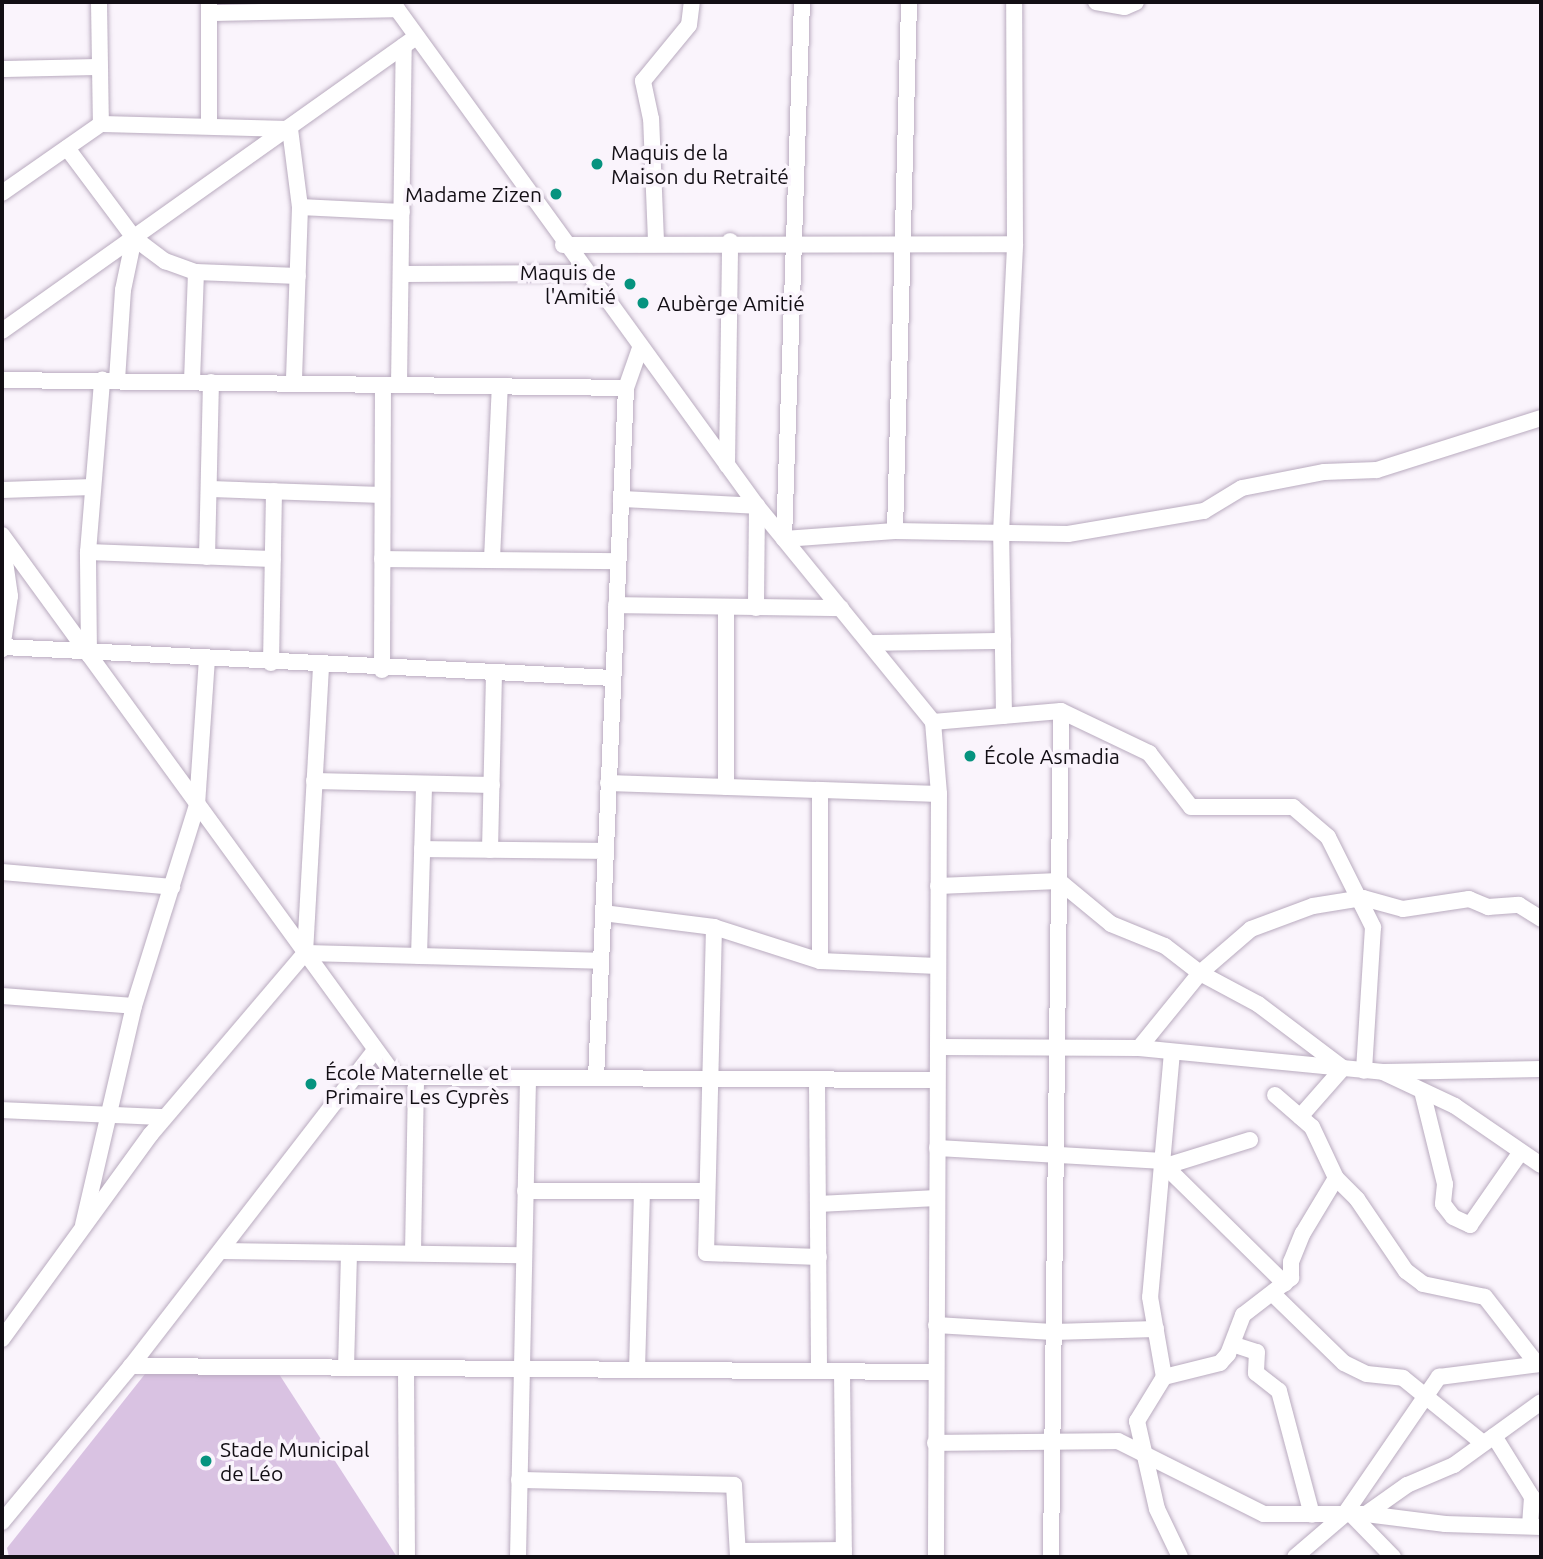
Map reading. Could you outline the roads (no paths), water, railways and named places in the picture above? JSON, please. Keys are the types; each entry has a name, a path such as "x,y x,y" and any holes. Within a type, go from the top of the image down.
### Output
{"street":[{"path":"99,2 101,124"},
{"path":"656,241 651,119 643,81 689,25 692,2"},
{"path":"784,539 802,2"},
{"path":"895,531 909,2"},
{"path":"1004,716 1001,533 1015,244 1014,2"},
{"path":"1096,2 1125,7 1136,2"},
{"path":"209,124 210,7 395,5 410,42 757,506 933,722 939,794 936,1557"},
{"path":"2,331 410,42"},
{"path":"382,670 383,495 403,274 402,212 410,42"},
{"path":"2,69 100,67"},
{"path":"2,193 101,124 209,124 290,129"},
{"path":"290,129 300,207 293,383"},
{"path":"67,148 134,238 165,261 196,272 298,276"},
{"path":"300,207 402,212"},
{"path":"89,654 88,552 93,487 123,290 134,238"},
{"path":"563,245 796,240 1015,244"},
{"path":"727,466 730,241"},
{"path":"192,381 196,272"},
{"path":"403,274 583,273"},
{"path":"596,1078 626,388 640,348"},
{"path":"2,380 626,388"},
{"path":"206,557 211,489 211,382"},
{"path":"492,559 500,386"},
{"path":"784,539 895,531 1068,534 1204,511 1242,488 1324,472 1377,470 1541,418"},
{"path":"2,490 93,487"},
{"path":"211,489 383,495"},
{"path":"271,663 274,491"},
{"path":"621,499 757,506"},
{"path":"756,608 757,506"},
{"path":"2,535 396,1077"},
{"path":"2,541 10,596 2,648 382,670 613,678"},
{"path":"88,552 273,559"},
{"path":"383,559 618,561"},
{"path":"616,605 841,608"},
{"path":"726,607 726,787"},
{"path":"870,643 1003,641"},
{"path":"81,1235 107,1113 134,1006 197,805 207,660"},
{"path":"2,1339 81,1235 164,1117 305,953 321,665"},
{"path":"490,850 494,673"},
{"path":"933,722 1061,710 1149,753 1191,807 1293,807 1328,837 1363,898 1373,927 1364,1070"},
{"path":"1051,1557 1061,710"},
{"path":"314,781 424,786 492,785"},
{"path":"608,783 939,794"},
{"path":"419,956 424,786"},
{"path":"820,790 820,961"},
{"path":"422,849 606,851"},
{"path":"2,872 172,887"},
{"path":"938,886 1059,881 1111,924 1165,946 1200,973 1258,1003 1343,1068"},
{"path":"1139,1048 1200,973 1251,929 1313,906 1363,898 1403,909 1469,899 1488,907 1519,905 1541,919"},
{"path":"603,913 714,927 820,961 938,966"},
{"path":"714,927 707,1079 706,1253 818,1257"},
{"path":"305,953 601,961"},
{"path":"2,996 134,1006"},
{"path":"937,1047 1056,1045 1139,1048 1383,1072 1541,1069"},
{"path":"2,1522 131,1366 375,1050"},
{"path":"1172,1052 1166,1166 1152,1245 1156,1329 1164,1377 1138,1421 1157,1509 1180,1557"},
{"path":"1300,1116 1343,1068"},
{"path":"1383,1072 1423,1094 1455,1106 1541,1165"},
{"path":"355,1077 937,1080"},
{"path":"413,1254 416,1077"},
{"path":"518,1557 528,1078"},
{"path":"817,1080 819,1371"},
{"path":"1423,1094 1446,1184 1445,1212 1453,1217 1470,1225 1520,1153"},
{"path":"1275,1095 1312,1127 1336,1178 1357,1199 1406,1271 1423,1284 1485,1297 1539,1364"},
{"path":"2,1110 164,1117"},
{"path":"1166,1166 1250,1140"},
{"path":"935,1443 1118,1441 1264,1514 1354,1515 1445,1524 1536,1526 1528,1487 1488,1440 1393,1374 1367,1374 1344,1363 1160,1161 937,1149"},
{"path":"1164,1377 1220,1363 1234,1345 1243,1315 1279,1289 1303,1233 1336,1178"},
{"path":"525,1191 707,1191"},
{"path":"638,1370 642,1191"},
{"path":"818,1204 937,1198"},
{"path":"221,1251 523,1255"},
{"path":"346,1368 349,1253"},
{"path":"936,1325 1054,1332 1156,1329"},
{"path":"1234,1345 1257,1352 1256,1373 1279,1391 1312,1515"},
{"path":"1354,1515 1425,1394 1439,1377 1539,1364"},
{"path":"131,1366 936,1372"},
{"path":"406,1368 407,1557"},
{"path":"519,1480 734,1485 738,1554 844,1554 842,1371"},
{"path":"1295,1557 1315,1552 1354,1515 1488,1440 1541,1402"},
{"path":"1354,1515 1393,1557"}],"place":[{"name":"Maquis de la Maison du Retraité","path":"597,164"},
{"name":"Madame Zizen","path":"556,194"},
{"name":"Maquis de l'Amitié","path":"630,284"},
{"name":"Aubèrge Amitié","path":"643,303"},
{"name":"École Asmadia","path":"970,756"},
{"name":"École Maternelle et Primaire Les Cyprès","path":"311,1084"},
{"name":"Stade Municipal de Léo","path":"206,1461"}]}
